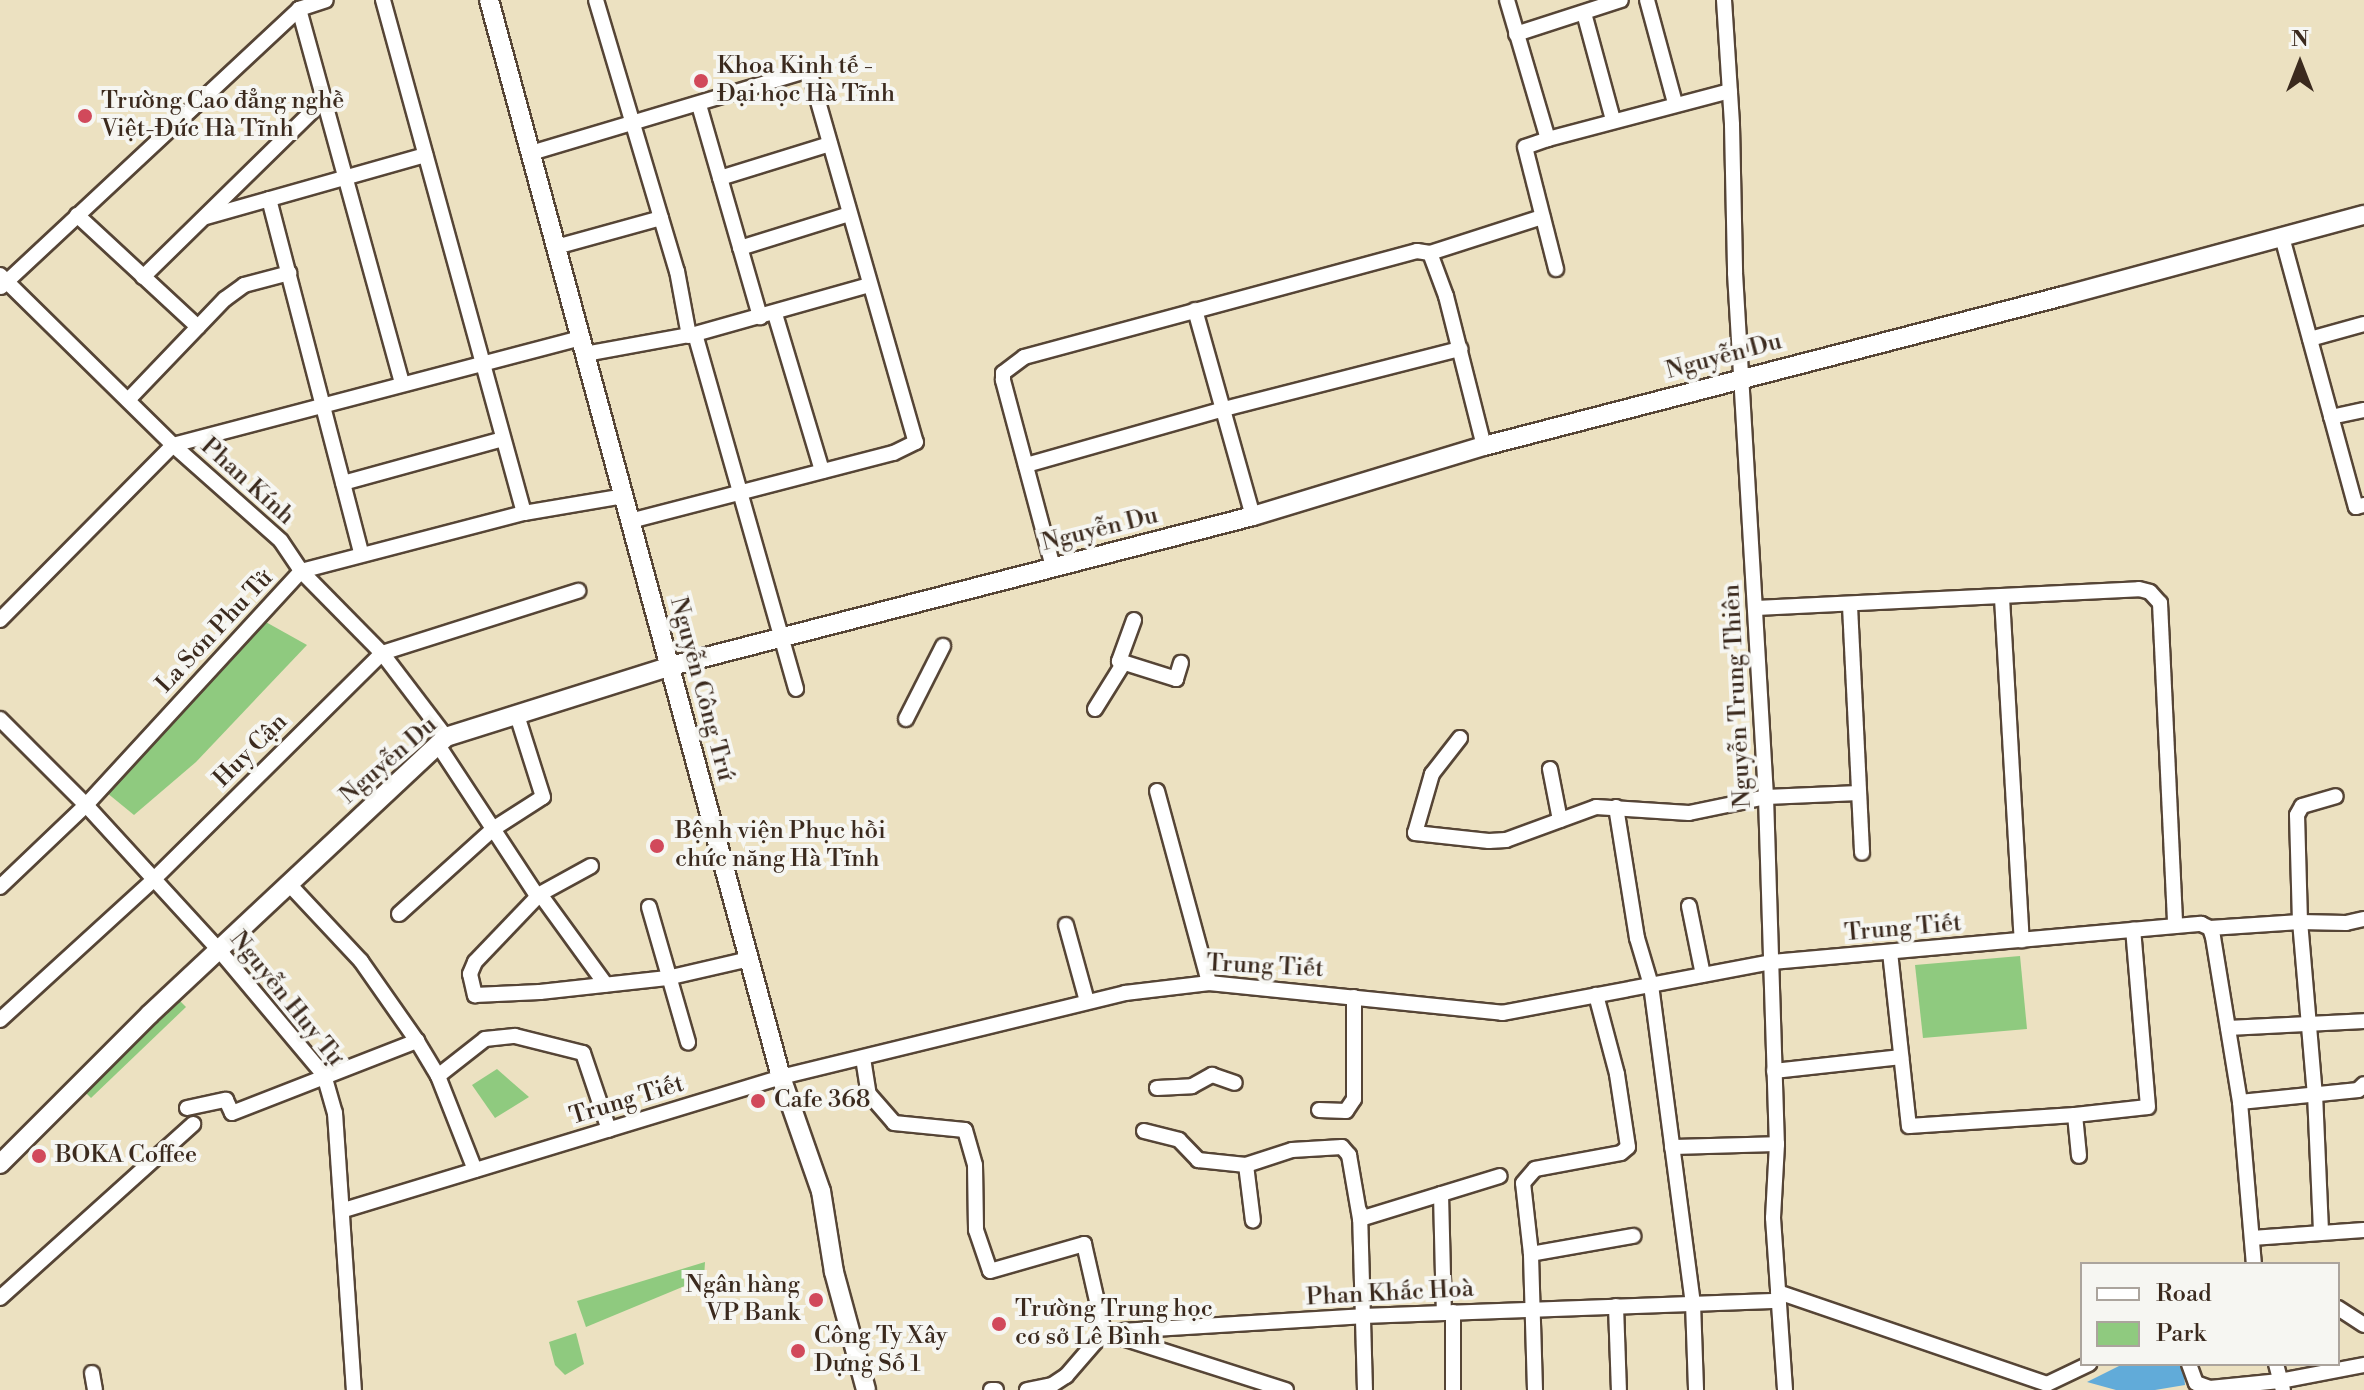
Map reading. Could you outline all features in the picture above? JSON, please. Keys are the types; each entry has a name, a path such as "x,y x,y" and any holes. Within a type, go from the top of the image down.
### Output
{"main road":[{"name":"Nguyễn Công Trứ","path":"489,0 781,1077 821,1191 834,1272 866,1390"},
{"name":"Nguyễn Du","path":"4,1154 442,741 671,666 1253,516 1484,446 2364,215"}],"street":[{"path":"2,282 299,9 326,0"},
{"path":"383,0 524,513"},
{"path":"596,0 796,689"},
{"path":"1507,0 1548,139"},
{"path":"1516,34 1621,0"},
{"path":"1647,0 1675,103"},
{"name":"Nguyễn Trung Thiên","path":"1724,0 1735,273 1766,797 1777,1144 1773,1218 1785,1390"},
{"path":"299,9 402,383"},
{"path":"1584,13 1613,120"},
{"path":"531,153 809,70 916,442 893,453 630,521"},
{"path":"1556,269 1525,147 1675,103 1730,91"},
{"path":"143,277 325,99"},
{"path":"699,105 740,248 768,316 822,471"},
{"path":"720,178 830,144"},
{"path":"205,217 425,155"},
{"path":"269,199 361,553"},
{"path":"740,248 849,214"},
{"path":"77,215 198,327"},
{"path":"1053,567 1003,373 1029,354 1417,251 1430,253 1542,217"},
{"path":"556,247 661,218"},
{"path":"2282,237 2356,507 2364,505"},
{"path":"1430,253 1442,283 1484,446"},
{"path":"128,400 198,327 244,285 289,273"},
{"name":"Phan Kính","path":"2,282 173,445 281,541 301,571 382,653 442,741 493,829 606,985"},
{"path":"0,620 173,445 483,364 583,346 692,335 869,285"},
{"path":"1195,310 1253,516"},
{"path":"2310,339 2364,324"},
{"path":"1026,465 1224,409 1460,349"},
{"path":"2331,417 2364,410"},
{"path":"343,483 503,439"},
{"name":"La Sơn Phu Tử","path":"0,887 86,805 301,571 524,513 624,496"},
{"path":"1756,608 1850,606 2139,589 2150,592 2158,600 2175,926"},
{"name":"Huy Cận","path":"0,1020 152,881 382,653 578,591"},
{"path":"2002,598 2022,940"},
{"path":"1850,606 1862,853"},
{"path":"1134,620 1119,661 1176,679 1181,663"},
{"path":"906,719 943,646"},
{"path":"1095,709 1123,664"},
{"path":"399,914 493,829 543,797 517,715"},
{"name":"Nguyễn Huy Tự","path":"0,719 86,805 152,881 219,950 324,1075 335,1113 354,1390"},
{"path":"1460,738 1432,774 1415,833 1506,840 1596,807 1689,813 1766,797 1859,793"},
{"path":"1550,769 1560,820"},
{"path":"1157,791 1209,983"},
{"path":"2321,1231 2315,1096 2300,922 2298,809 2336,796"},
{"path":"1616,807 1637,938 1651,985 1678,1209 1693,1303 1696,1390"},
{"path":"591,866 539,895 475,962 470,974 473,992 485,996 667,978 749,959"},
{"path":"288,883 361,961 417,1041 438,1076 475,1170"},
{"path":"1689,906 1703,975"},
{"path":"649,907 667,978 688,1042"},
{"name":"Trung Tiết","path":"344,1210 781,1077 1125,993 1209,983 1502,1013 1772,962 2175,926 2364,921"},
{"path":"1066,925 1087,1001"},
{"path":"2208,927 2240,1102 2254,1262"},
{"path":"1890,952 1909,1126 2075,1115 2148,1107 2133,930"},
{"path":"1535,1390 1531,1254 1523,1189 1528,1174 1547,1166 1621,1153 1628,1147 1617,1074 1596,995"},
{"path":"1319,1110 1346,1111 1354,1099 1354,997"},
{"path":"2228,1028 2364,1021"},
{"path":"438,1076 473,1046 493,1037 515,1036 578,1051 589,1063 609,1130"},
{"path":"187,1108 226,1100 232,1113 417,1041"},
{"path":"1774,1071 1901,1057"},
{"path":"863,1058 869,1094 894,1123 965,1130 975,1165 976,1230 990,1271 1084,1244 1104,1332"},
{"path":"1157,1088 1192,1086 1212,1075 1235,1083"},
{"path":"2240,1102 2358,1090 2364,1084"},
{"path":"2075,1115 2079,1156"},
{"path":"0,1298 193,1124"},
{"path":"1144,1131 1179,1140 1198,1160 1246,1165 1292,1150 1342,1147 1349,1155 1360,1219"},
{"path":"1672,1147 1777,1144"},
{"path":"1246,1165 1253,1221"},
{"path":"1360,1219 1500,1176"},
{"path":"1359,1188 1365,1390"},
{"path":"1441,1194 1453,1390"},
{"path":"2252,1238 2364,1230"},
{"path":"1531,1254 1633,1236"},
{"path":"1779,1297 2047,1384 2085,1366"},
{"name":"Phan Khắc Hoà","path":"1104,1332 1363,1316 1779,1297"},
{"path":"1616,1306 1619,1390"},
{"path":"2340,1309 2364,1325"},
{"path":"1027,1390 1052,1385 1066,1376 1104,1332"},
{"path":"1104,1332 1286,1390"},
{"path":"2190,1366 2193,1379 2203,1387 2282,1386 2364,1365"},
{"path":"2277,1366 2282,1386"},
{"path":"92,1373 95,1390"}],"green space":[{"path":"264,621 307,645 196,762 134,815 101,788"},
{"path":"2020,956 2027,1029 1923,1038 1915,965"},
{"path":"180,1001 186,1007 91,1098 85,1092"},
{"path":"497,1069 529,1097 495,1118 472,1085"},
{"path":"705,1262 704,1278 586,1327 577,1301"},
{"path":"576,1333 584,1364 565,1375 555,1365 549,1342"}],"water":[{"path":"2119,1366 2183,1366 2185,1385 2155,1390 2116,1390 2087,1382"}],"place":[{"name":"Khoa Kinh tế - Đại học Hà Tĩnh","path":"701,81"},
{"name":"Trường Cao đẳng nghề Việt-Đức Hà Tĩnh","path":"85,116"},
{"name":"Bệnh viện Phục hồi chức năng Hà Tĩnh","path":"657,846"},
{"name":"Cafe 368","path":"758,1101"},
{"name":"BOKA Coffee","path":"39,1156"},
{"name":"Ngân hàng VP Bank","path":"816,1300"},
{"name":"Trường Trung học cơ sở Lê Bình","path":"999,1324"},
{"name":"Công Ty Xây Dựng Số 1","path":"798,1351"}]}
